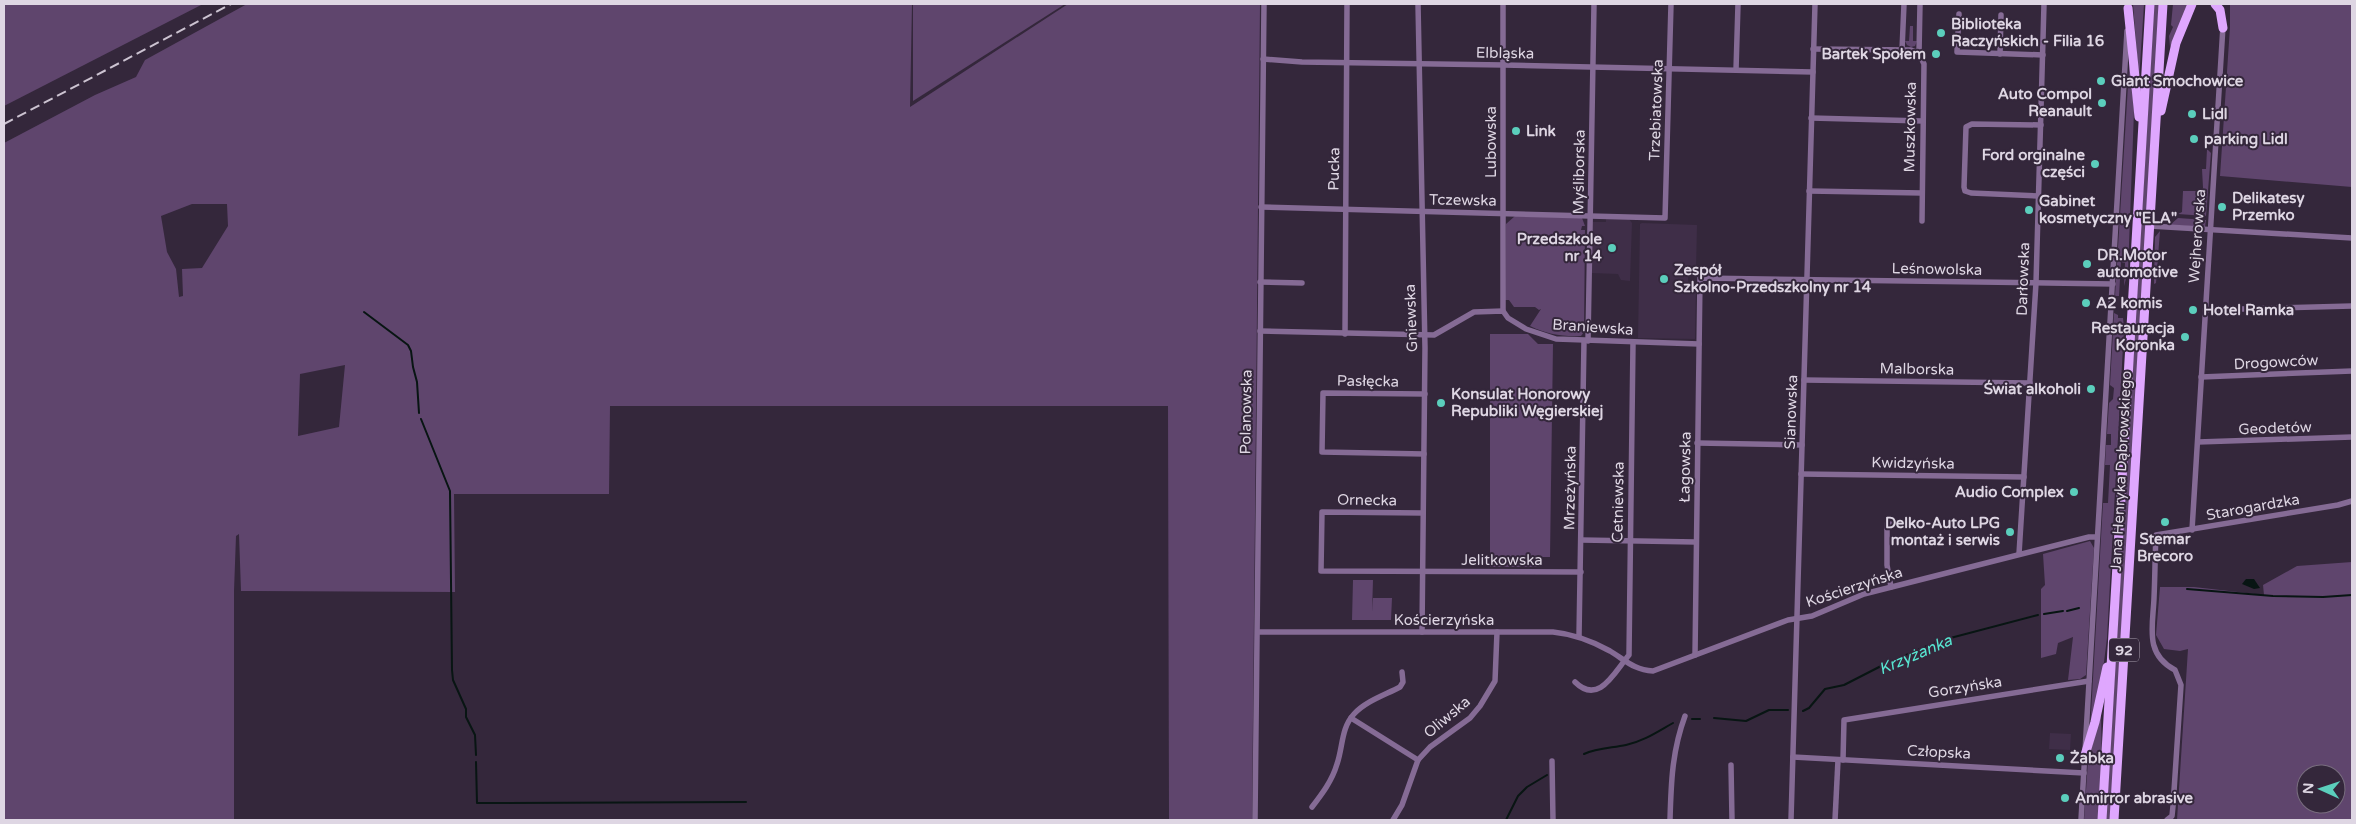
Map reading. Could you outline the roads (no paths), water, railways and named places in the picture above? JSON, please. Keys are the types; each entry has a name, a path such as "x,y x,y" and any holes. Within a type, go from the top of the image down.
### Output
{"main road":[{"name":"Jana Henryka Dąbrowskiego","path":"2102,820 2150,4"},
{"name":"Jana Henryka Dąbrowskiego","path":"2114,820 2163,4"},
{"path":"2154,153 2172,57 2192,4"},
{"path":"2215,4 2220,10 2223,28"},
{"path":"2128,6 2142,152"},
{"path":"2085,755 2095,722 2113,632"}],"street":[{"name":"Polanowska","path":"1255,820 1264,4"},
{"name":"Pucka","path":"1345,334 1347,4"},
{"name":"Gniewska","path":"1418,4 1425,394 1422,632"},
{"name":"Lubowska","path":"1503,4 1503,311"},
{"name":"Myśliborska","path":"1586,341 1594,4"},
{"name":"Trzebiatowska","path":"1665,218 1671,4"},
{"path":"1736,70 1738,4"},
{"name":"Sianowska","path":"1791,820 1814,4"},
{"path":"1902,50 1904,4"},
{"name":"Muszkowska","path":"1920,4 1919,53 1924,64 1922,221"},
{"name":"Darłowska","path":"2019,554 2036,283 2044,4"},
{"name":"Wejherowska","path":"2192,530 2224,4"},
{"name":"Jana Henryka Dąbrowskiego","path":"2081,820 2128,6"},
{"path":"1959,14 1957,52 2043,55"},
{"path":"2000,54 2001,14"},
{"path":"1813,49 1902,50 1919,53"},
{"name":"Elbląska","path":"1263,59 1295,62 1812,72"},
{"path":"1747,78 1748,71"},
{"path":"1811,118 1923,121"},
{"path":"2039,196 1971,193 1965,191 1964,187 1966,127 1972,124 2041,126"},
{"path":"1809,190 1922,194"},
{"name":"Tczewska","path":"1261,207 1665,218"},
{"path":"2150,226 2352,238"},
{"name":"Leśnowolska","path":"1700,278 2113,284"},
{"name":"Łagowska","path":"1695,655 1700,278"},
{"path":"1260,282 1302,283"},
{"path":"2205,310 2352,306"},
{"path":"1260,331 1434,335 1474,312 1503,311"},
{"name":"Braniewska","path":"1503,311 1516,324 1538,335 1556,339 1699,344"},
{"name":"Mrzeżyńska","path":"1579,636 1586,341"},
{"name":"Cetniewska","path":"1624,660 1629,654 1633,343"},
{"name":"Drogowców","path":"2201,377 2352,371"},
{"name":"Malborska","path":"1804,380 2030,382"},
{"name":"Pasłęcka","path":"1424,454 1322,452 1323,393 1425,394"},
{"name":"Geodetów","path":"2198,442 2352,437"},
{"path":"1697,442 1802,445"},
{"name":"Kwidzyńska","path":"1801,474 2024,477"},
{"name":"Starogardzka","path":"2167,820 2172,816 2181,685 2175,670 2163,664 2158,656 2150,628 2154,603 2156,535 2352,500"},
{"name":"Ornecka","path":"1423,513 1322,512 1321,571 1423,573"},
{"path":"1891,587 1887,565 1887,524 1908,524"},
{"name":"Kościerzyńska","path":"1258,632 1553,632 1579,636 1612,652 1635,668 1653,671 1798,618 1812,616 1864,594 2089,536 2098,537"},
{"path":"1582,540 1696,542"},
{"name":"Jelitkowska","path":"1423,573 1581,572"},
{"name":"Oliwska","path":"1393,820 1402,805 1418,760 1430,747 1470,718 1480,706 1495,681 1497,632"},
{"path":"1575,682 1582,689 1592,690 1608,683 1624,660"},
{"path":"1312,807 1333,776 1338,762 1344,731 1351,718 1362,707 1400,686 1403,682 1402,672"},
{"name":"Gorzyńska","path":"1840,760 1844,720 2089,681"},
{"path":"1670,820 1672,773 1677,740 1685,716"},
{"path":"1351,718 1418,760"},
{"name":"Człopska","path":"1793,757 2084,772"},
{"path":"1834,820 1840,760"},
{"path":"1552,761 1553,820"},
{"path":"1731,765 1732,820"}],"waterway":[{"path":"364,312 408,345 417,382 419,413"},
{"path":"421,419 450,491 452,670 453,680 466,709 466,717 475,735 476,755"},
{"name":"Krzyżanka","path":"2187,589 2273,596 2323,597 2352,595"},
{"name":"Krzyżanka","path":"2067,611 2079,608"},
{"name":"Krzyżanka","path":"2044,614 2063,611"},
{"name":"Krzyżanka","path":"1803,711 1809,708 1825,689 1844,685 1885,664 1939,641 2038,615"},
{"name":"Krzyżanka","path":"1714,718 1746,721 1769,710 1788,710"},
{"name":"Krzyżanka","path":"1692,719 1700,719"},
{"name":"Krzyżanka","path":"1584,754 1594,750 1639,741 1673,723"},
{"path":"476,762 477,803 746,802"},
{"name":"Krzyżanka","path":"1506,820 1518,796 1527,787 1547,775"}],"railway":[{"path":"4,124 231,4"}],"place":[{"name":"Biblioteka Raczyńskich - Filia 16","path":"1941,33"},
{"name":"Bartek Społem","path":"1936,54"},
{"name":"Giant Smochowice","path":"2101,81"},
{"name":"Auto Compol Reanault","path":"2102,103"},
{"name":"Lidl","path":"2192,114"},
{"name":"Link","path":"1516,131"},
{"name":"parking Lidl","path":"2194,139"},
{"name":"Ford orginalne części","path":"2095,164"},
{"name":"Delikatesy Przemko","path":"2222,207"},
{"name":"Gabinet kosmetyczny \"ELA\"","path":"2029,210"},
{"name":"Przedszkole nr 14","path":"1612,248"},
{"name":"DR.Motor automotive","path":"2087,264"},
{"name":"Zespół Szkolno-Przedszkolny nr 14","path":"1664,279"},
{"name":"A2 komis","path":"2086,303"},
{"name":"Hotel Ramka","path":"2193,310"},
{"name":"Restauracja Koronka","path":"2185,337"},
{"name":"Świat alkoholi","path":"2091,389"},
{"name":"Konsulat Honorowy Republiki Węgierskiej","path":"1441,403"},
{"name":"Audio Complex","path":"2074,492"},
{"name":"Stemar Brecoro","path":"2165,522"},
{"name":"Delko-Auto LPG montaż i serwis","path":"2010,532"},
{"name":"Żabka","path":"2060,758"},
{"name":"Amirror abrasive","path":"2065,798"}]}
